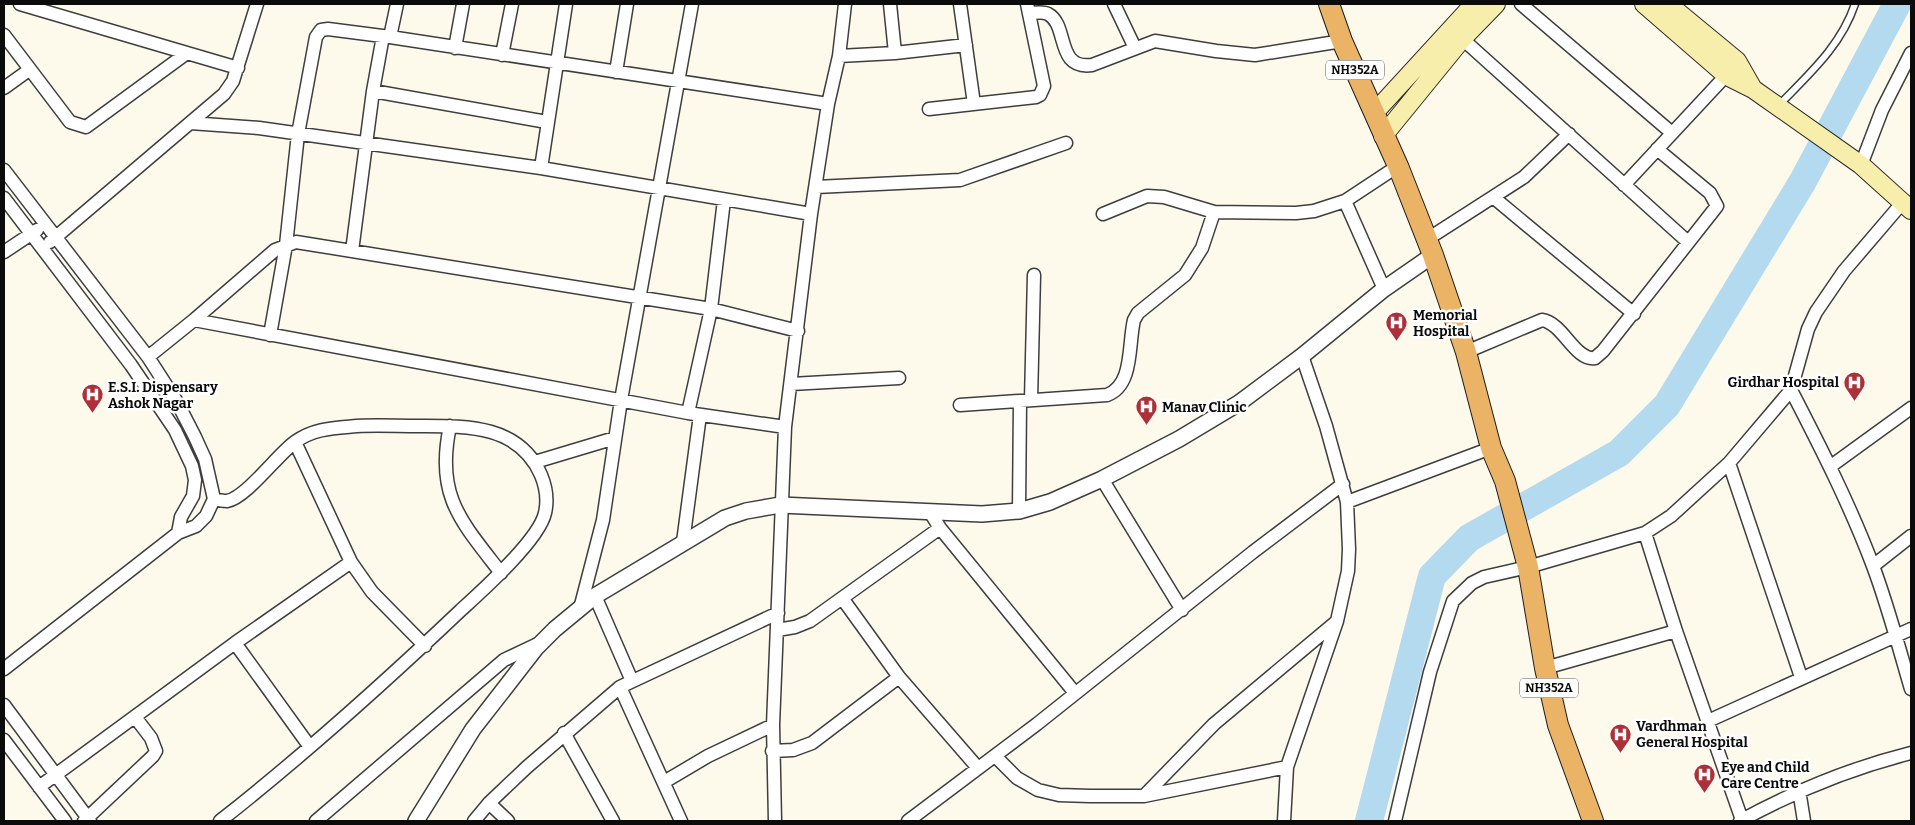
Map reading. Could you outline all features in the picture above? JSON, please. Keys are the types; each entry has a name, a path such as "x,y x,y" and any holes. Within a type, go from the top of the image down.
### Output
{"highway":[{"name":"NH352A","path":"1329,4 1342,41 1398,166 1430,247 1466,352 1492,448 1505,481 1526,558 1545,668 1558,725 1594,821"}],"main road":[{"path":"1383,136 1457,34 1474,4"},
{"path":"1374,112 1457,34 1496,4"},
{"path":"1644,4 1727,76 1754,89 1856,162 1907,206"},
{"path":"1668,4 1738,61 1754,89"}],"street":[{"path":"20,4 238,68"},
{"path":"42,248 224,94 233,81 238,68 257,4"},
{"path":"352,251 373,91 397,4"},
{"path":"455,48 463,4"},
{"path":"502,55 512,4"},
{"path":"541,168 566,4"},
{"path":"616,72 627,4"},
{"path":"581,605 603,520 615,438 659,187 680,82 692,4"},
{"path":"775,821 772,751 778,630 780,505 785,427 811,214 828,104 839,56 844,4"},
{"path":"890,4 895,53"},
{"path":"960,4 974,104"},
{"path":"1114,4 1134,48"},
{"path":"1522,4 1672,133"},
{"path":"929,109 1036,97 1043,91 1044,86 1028,9 1043,12 1054,18 1066,50 1077,64 1092,65 1147,42 1163,41 1216,52 1255,55 1342,41"},
{"path":"270,336 286,245 298,134 318,32 328,29 387,36 828,104"},
{"path":"1457,34 1688,242"},
{"path":"4,35 70,122 86,127 187,53"},
{"path":"839,56 895,53 966,45"},
{"path":"1856,162 1911,53"},
{"path":"1624,185 1727,76 1738,61"},
{"path":"4,88 30,70"},
{"path":"373,91 547,122"},
{"path":"190,123 259,128 541,168 811,214"},
{"path":"416,821 473,729 542,642 581,605 683,542 725,518 746,511 780,505 982,514 1019,511 1050,502 1102,479 1179,439 1239,403 1302,356 1384,289 1430,247 1493,197 1536,167 1569,134"},
{"path":"816,187 960,180 1066,143"},
{"path":"1466,352 1542,320 1553,324 1585,357 1595,358 1634,314 1716,206 1716,202 1710,194 1658,149"},
{"path":"1103,214 1147,196 1164,197 1214,212 1296,213 1314,211 1345,201 1398,166"},
{"path":"4,170 148,357 177,402 205,459 214,499 206,516 196,526 178,533 4,669"},
{"path":"1493,197 1634,314"},
{"path":"4,198 30,235 42,248 131,365 175,430 192,466 195,480 193,496 181,517 178,533"},
{"path":"683,542 694,414 711,308 724,200"},
{"path":"1345,201 1384,289"},
{"path":"1395,821 1430,672 1453,601 1472,583 1526,558 1645,533 1666,520 1729,463 1791,390 1808,329 1816,312 1838,278 1907,206"},
{"path":"960,405 1107,396 1120,388 1125,376 1134,320 1138,313 1185,275 1202,248 1214,212"},
{"path":"4,252 44,224"},
{"path":"148,357 275,250 296,242 711,308 798,331"},
{"path":"1019,511 1034,275"},
{"path":"194,320 270,336 694,414 785,427"},
{"path":"1284,821 1287,768 1337,621 1348,571 1349,527 1347,502 1302,356"},
{"path":"791,384 899,378"},
{"path":"1791,390 1831,466 1874,566 1911,689"},
{"path":"1831,466 1910,411"},
{"path":"214,499 226,501 243,492 295,442 312,432 327,428 363,426 450,426 486,429 517,444 535,462 547,496 545,514 536,530 501,573 425,646 220,821"},
{"path":"450,426 444,451 445,478 451,500 465,527 501,573"},
{"path":"535,462 615,438"},
{"path":"295,442 350,562 372,592 425,646"},
{"path":"1347,502 1492,448"},
{"path":"1729,463 1801,677"},
{"path":"1102,479 1182,610"},
{"path":"908,821 1075,694 1252,552 1343,484"},
{"path":"930,512 940,528 1075,694"},
{"path":"778,630 803,625 940,528"},
{"path":"1645,533 1676,631 1741,821 1799,790 1872,763 1911,753"},
{"path":"1874,566 1911,536"},
{"path":"39,787 235,643 350,562"},
{"path":"595,596 632,681"},
{"path":"842,598 899,677 978,768"},
{"path":"474,821 489,803 564,734 620,687 778,613"},
{"path":"1144,796 1214,724 1337,621"},
{"path":"1708,721 1801,677 1911,629"},
{"path":"1545,668 1676,631"},
{"path":"316,821 504,660 542,642"},
{"path":"235,643 310,746"},
{"path":"772,751 793,750 812,743 899,677"},
{"path":"620,687 681,821"},
{"path":"4,705 87,820 156,751 151,738 135,717"},
{"path":"664,782 708,756 773,725"},
{"path":"564,734 613,821"},
{"path":"4,740 65,821"},
{"path":"995,756 1017,778 1038,790 1059,795 1144,796 1287,768"},
{"path":"1799,790 1804,821"},
{"path":"489,803 508,821"}],"lane":[{"path":"1778,106 1838,41 1850,20 1855,4"}],"waterway":[{"path":"1369,821 1432,576 1469,538 1619,453 1667,405 1803,181 1897,4"}],"place":[{"name":"Memorial Hospital","path":"1397,342"},
{"name":"Girdhar Hospital","path":"1855,401"},
{"name":"E.S.I. Dispensary Ashok Nagar","path":"92,414"},
{"name":"Manav Clinic","path":"1146,426"},
{"name":"Vardhman General Hospital","path":"1620,753"},
{"name":"Eye and Child Care Centre","path":"1705,794"}]}
